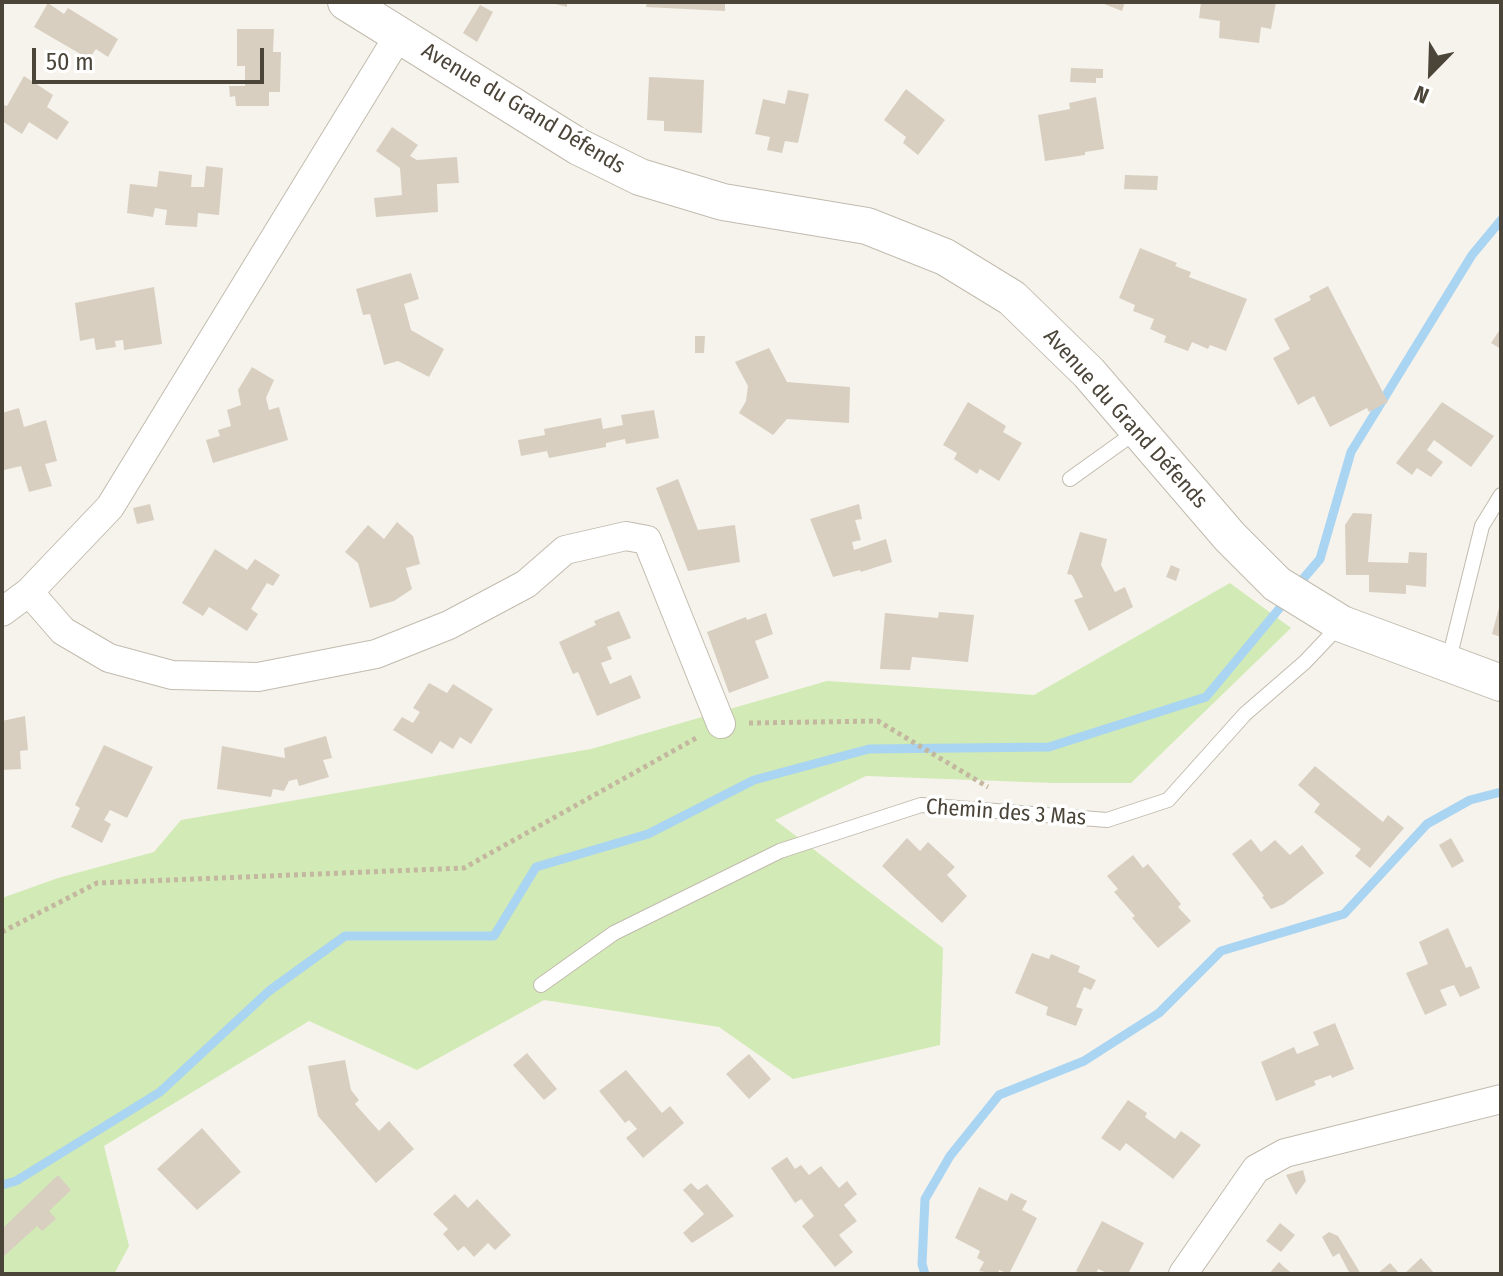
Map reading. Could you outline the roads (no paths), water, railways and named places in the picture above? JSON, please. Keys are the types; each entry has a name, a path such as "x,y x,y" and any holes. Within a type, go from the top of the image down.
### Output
{"street":[{"name":"Avenue du Grand Défends","path":"346,2 579,147 640,177 723,202 867,226 945,257 1012,298 1089,373 1230,537 1277,584 1342,624 1501,683"},
{"path":"2,612 29,592 110,507 399,35"},
{"path":"29,592 63,631 109,658 172,675 258,677 376,654 449,625 526,584 565,550 626,536 647,540 721,724"},
{"path":"1183,1274 1256,1169 1285,1153 1501,1099"}],"lane":[{"path":"1070,479 1137,430"},
{"path":"1448,663 1482,526 1501,495"},
{"name":"Chemin des 3 Mas","path":"541,985 614,933 780,851 921,805 1107,820 1168,800 1245,714 1305,662 1342,624"}],"waterway":[{"path":"1297,586 1320,559 1351,452 1472,255 1501,220"},
{"path":"2,1185 16,1181 160,1092 269,991 345,936 494,936 536,867 648,834 754,780 869,749 1049,747 1206,697 1288,598"},
{"path":"925,1274 922,1264 925,1199 950,1156 999,1095 1084,1061 1159,1013 1221,951 1344,914 1427,824 1470,800 1501,792"}]}
